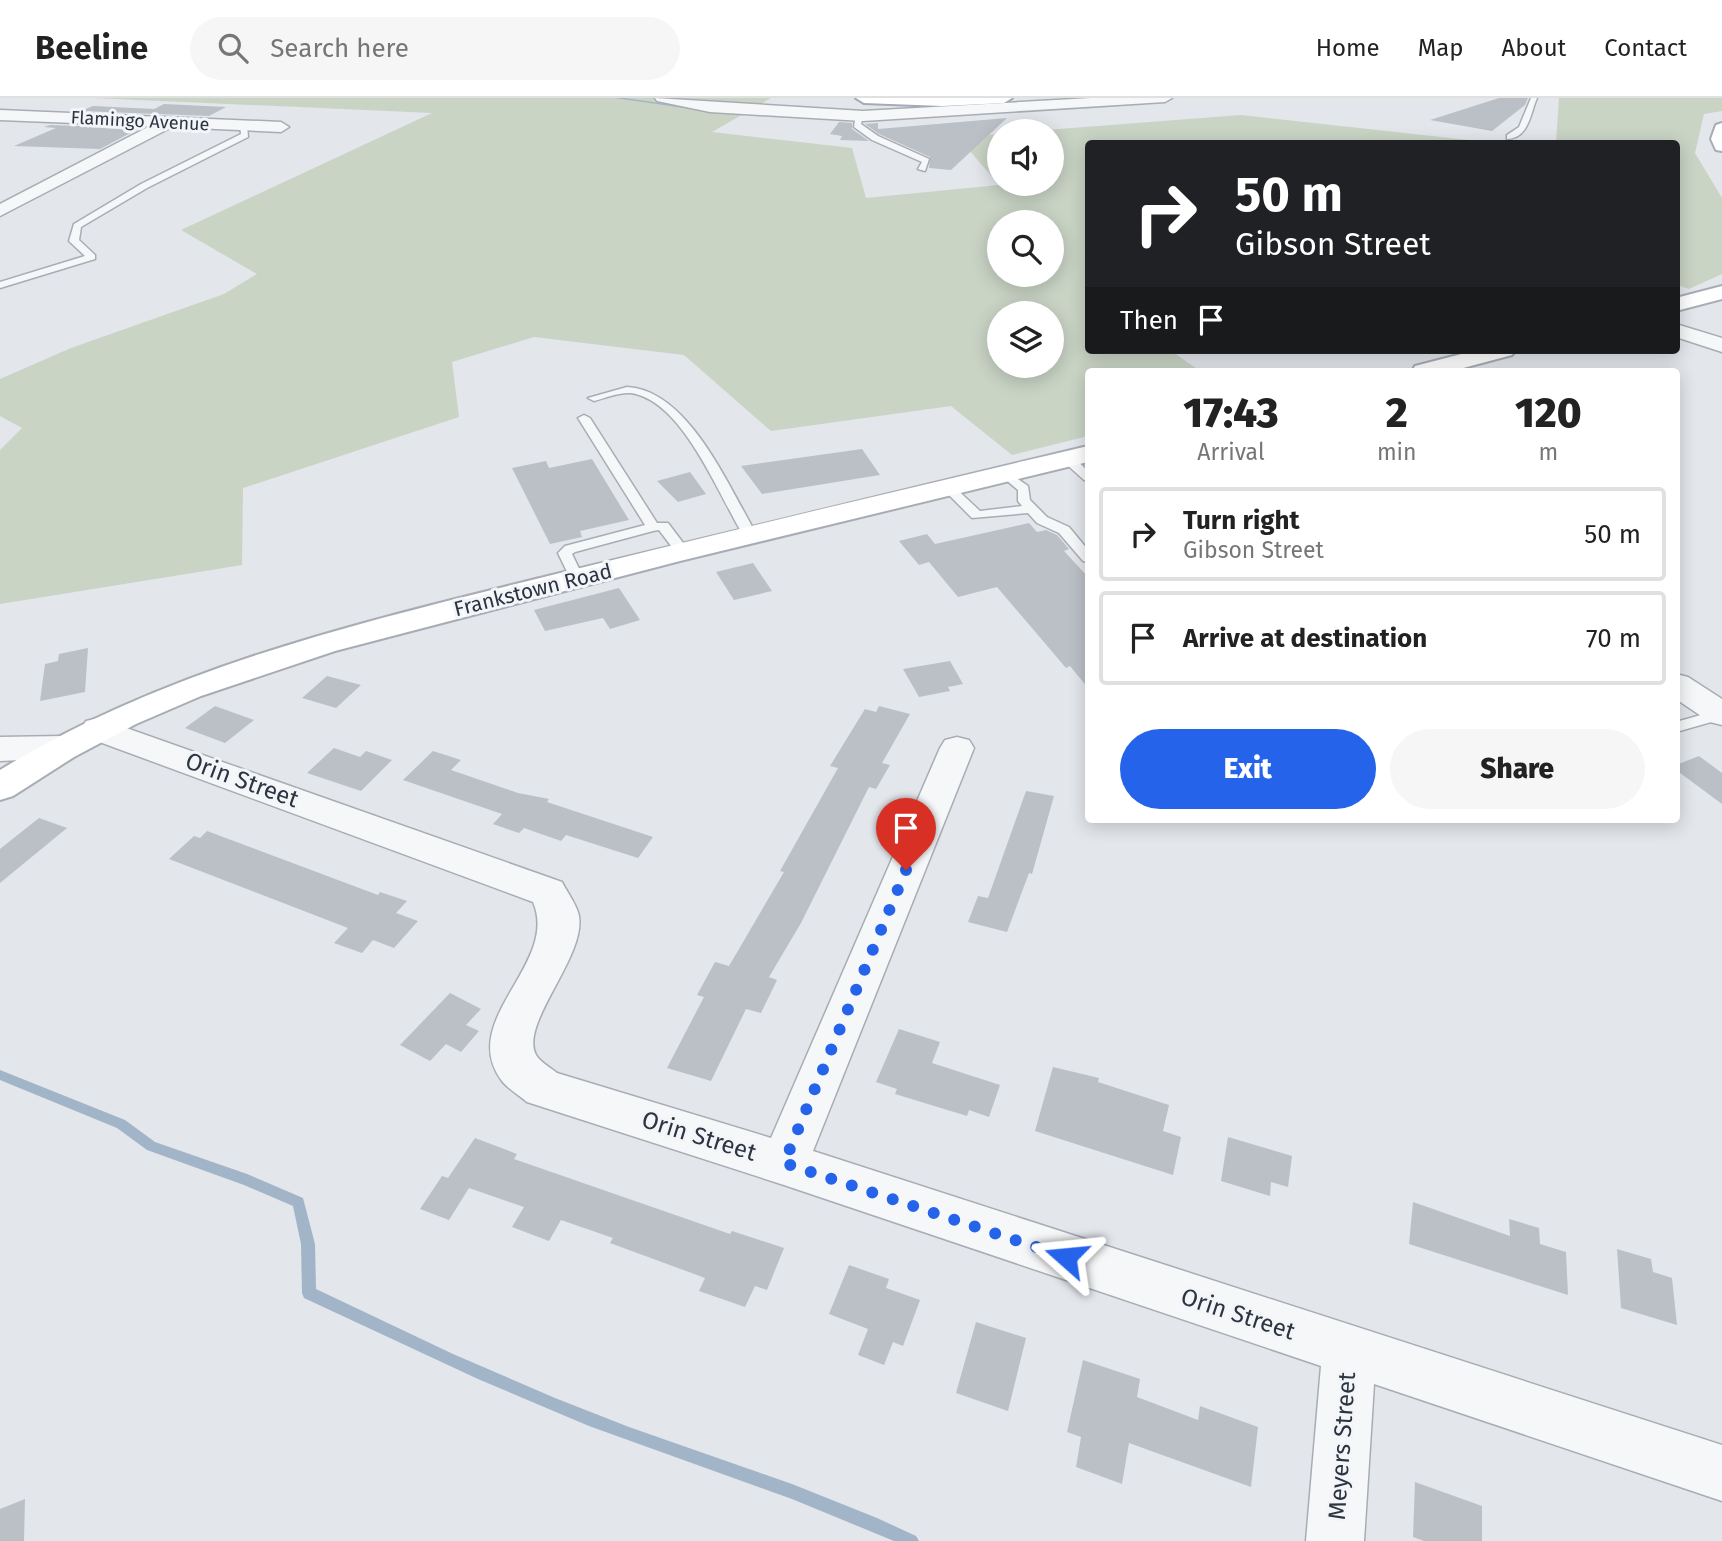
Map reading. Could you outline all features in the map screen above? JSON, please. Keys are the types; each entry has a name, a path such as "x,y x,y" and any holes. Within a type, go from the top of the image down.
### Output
{"main road":[{"path":"864,98 942,101 1004,98"},
{"path":"1722,128 1719,139 1722,146"},
{"path":"1680,304 1722,292"},
{"path":"1435,368 1489,354"},
{"name":"Frankstown Road","path":"0,787 81,738 165,696 315,645 947,487 1005,474 1082,463"}],"street":[{"path":"662,98 710,108 859,116 1165,98"},
{"name":"Flamingo Avenue","path":"0,116 281,127"},
{"path":"10,134 42,117"},
{"path":"0,211 169,123"},
{"path":"1680,331 1722,345"},
{"path":"1680,687 1722,714"},
{"path":"0,749 81,738"},
{"name":"Orin Street","path":"81,738 548,892 559,912 560,928 551,955 519,1016 510,1045 524,1078 543,1088 784,1163 1722,1473"},
{"path":"784,1163 957,748"},
{"name":"Meyers Street","path":"1335,1541 1349,1351"}],"lane":[{"path":"1510,137 1517,136 1523,130 1534,98"},
{"path":"859,116 857,125 866,134 926,161 922,169"},
{"path":"0,285 78,264 92,257 74,241 77,226 144,186 245,135 243,125"},
{"path":"594,398 631,390 672,410 690,432 750,535"},
{"path":"584,418 653,527"},
{"path":"1005,474 1024,489 1024,501 1031,509 1042,520 1064,530 1085,554"},
{"path":"947,487 977,515 1031,509"},
{"path":"577,579 565,553 570,549 653,527 663,526 683,552"},
{"path":"1680,725 1722,714"}],"green space":[{"path":"93,98 771,98 712,132 852,148 866,198 987,186 987,196 1064,196 1064,129 1241,115 1469,140 1085,140 1085,354 1176,354 1196,368 1085,368 1085,437 1012,455 951,406 771,431 684,355 534,337 452,362 459,417 243,488 242,565 0,604 0,450 22,428 0,416 0,379 71,348 224,294 257,274 181,230 432,113"},
{"path":"1559,98 1722,98 1722,111 1704,114 1695,153 1722,198 1722,274 1689,289 1680,286 1680,140 1556,140"},
{"path":"987,135 987,171 958,137"}],"building":[{"path":"1499,98 1528,98 1525,105 1492,131 1430,120"},
{"path":"164,104 226,107 209,116 81,111 93,106 154,109"},
{"path":"987,120 987,137 951,170 929,168 930,157 879,134 865,124 878,123 878,129"},
{"path":"839,122 852,123 852,129 869,141 840,140 842,136 830,134"},
{"path":"44,127 140,128 100,149 14,146 56,128"},
{"path":"862,449 880,475 762,494 741,466"},
{"path":"592,459 629,520 580,531 582,537 550,544 512,468 546,461 549,468"},
{"path":"690,472 706,494 678,502 657,481"},
{"path":"1029,523 1037,532 1046,530 1057,535 1069,549 1064,551 1085,574 1085,684 1070,666 1066,668 997,587 958,597 929,562 919,565 899,541 927,534 935,544"},
{"path":"753,563 772,591 734,600 716,572"},
{"path":"619,588 640,620 610,629 603,618 545,631 534,610"},
{"path":"88,648 85,692 40,701 45,664 58,661 59,654"},
{"path":"950,661 963,684 948,687 950,691 919,697 903,669"},
{"path":"327,676 361,685 336,708 302,698"},
{"path":"215,706 254,720 225,743 185,728"},
{"path":"879,706 910,714 882,763 890,765 876,789 869,787 801,923 769,977 777,980 761,1013 746,1009 711,1081 667,1068 704,997 697,995 715,962 729,966 784,872 780,871 838,768 830,766 865,709 876,712"},
{"path":"334,748 360,757 366,751 392,760 361,791 307,773"},
{"path":"433,751 461,760 451,770 518,793 549,799 547,802 653,837 638,858 566,835 561,841 524,828 519,833 493,824 502,814 403,780"},
{"path":"1699,756 1722,773 1722,804 1680,773 1680,763"},
{"path":"1026,791 1054,796 1032,874 1029,873 1007,932 968,922 978,896 988,898"},
{"path":"39,818 67,828 0,883 0,849"},
{"path":"207,831 378,895 380,892 407,901 396,913 418,921 394,948 373,940 362,953 334,943 348,928 169,859 194,836 200,838"},
{"path":"450,993 481,1009 466,1025 479,1031 461,1052 446,1044 430,1061 400,1045"},
{"path":"899,1029 940,1042 932,1063 1000,1085 989,1117 969,1110 967,1116 895,1094 897,1089 876,1082"},
{"path":"1053,1067 1099,1078 1098,1082 1169,1105 1163,1131 1181,1137 1173,1175 1035,1131"},
{"path":"1228,1137 1292,1156 1288,1187 1271,1182 1270,1196 1221,1181"},
{"path":"475,1138 517,1154 514,1159 730,1234 732,1231 784,1248 767,1290 755,1286 745,1307 699,1291 705,1278 610,1243 613,1238 561,1220 549,1241 512,1227 524,1207 469,1188 449,1220 420,1209 442,1176 448,1178"},
{"path":"1413,1202 1510,1236 1509,1219 1539,1228 1540,1244 1566,1252 1568,1295 1409,1244"},
{"path":"1617,1249 1651,1259 1653,1272 1672,1278 1677,1325 1621,1308"},
{"path":"849,1265 889,1279 886,1288 920,1300 903,1346 893,1342 884,1365 858,1355 868,1329 829,1314"},
{"path":"976,1322 1026,1338 1008,1411 956,1393"},
{"path":"1083,1360 1140,1379 1137,1397 1198,1420 1200,1406 1258,1427 1251,1487 1129,1443 1122,1484 1076,1467 1081,1437 1067,1432"},
{"path":"1415,1482 1482,1506 1482,1541 1424,1541 1413,1537"},
{"path":"25,1499 24,1541 0,1541 0,1509"}],"waterway":[{"path":"617,98 705,110"},
{"path":"0,1075 121,1124 151,1146 247,1180 299,1202 308,1244 309,1293 553,1405 792,1491 911,1541"}],"route":[{"path":"906,870 784,1163 1066,1257"}]}
